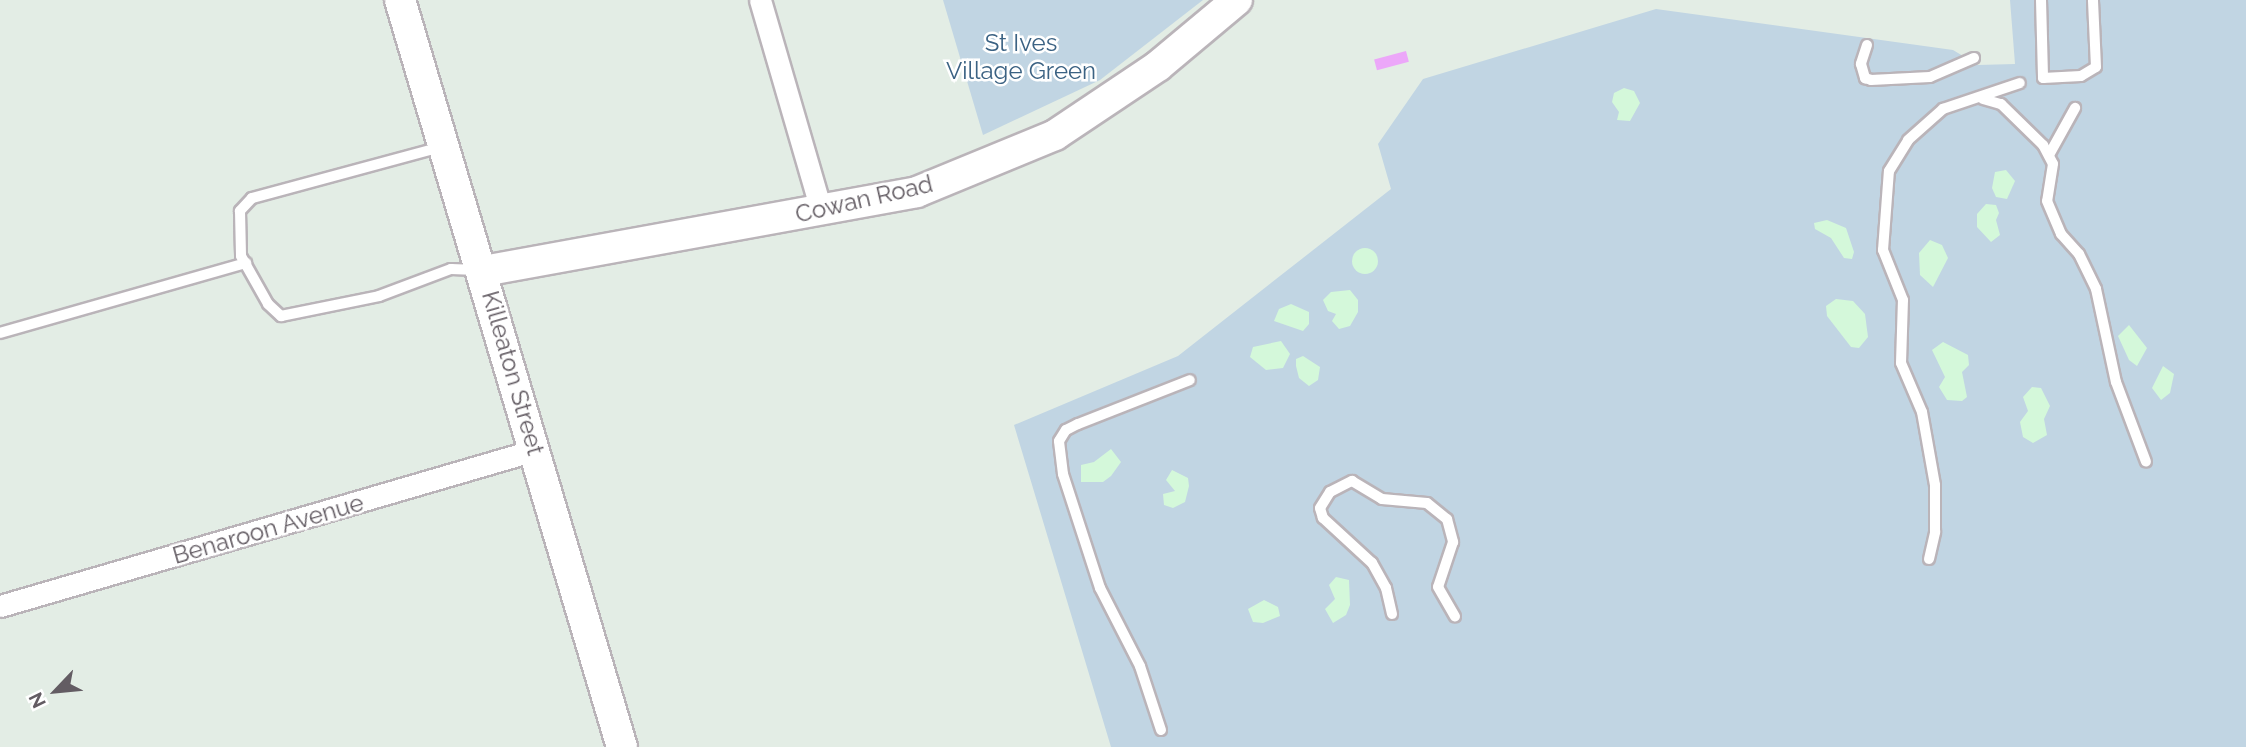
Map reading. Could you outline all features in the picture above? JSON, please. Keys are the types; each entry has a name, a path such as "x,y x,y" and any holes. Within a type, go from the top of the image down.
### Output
{"street":[{"name":"Killeaton Street","path":"400,0 483,271 622,747"},
{"path":"760,0 821,210"},
{"name":"Cowan Road","path":"483,271 917,192 1055,135 1158,66 1237,0"},
{"path":"497,320 517,282 540,261"},
{"name":"Benaroon Avenue","path":"0,606 535,450"}],"lane":[{"path":"2041,0 2043,78 2081,76 2096,67 2093,0"},
{"path":"1867,45 1861,64 1865,78 1871,80 1930,77 1974,58"},
{"path":"1930,559 1935,532 1935,485 1922,412 1901,363 1906,313 1886,264 1884,211 1889,171 1901,148 1933,116 1970,99 2020,83"},
{"path":"1970,99 1991,99 2001,104 2049,155 2053,164 2047,201 2061,234 2079,254 2096,289 2116,382 2146,463"},
{"path":"2049,155 2075,108"},
{"path":"444,146 252,198 240,211 238,226 246,263 268,304 281,316 379,296 451,269 483,271"},
{"path":"0,333 246,263"},
{"path":"1161,730 1140,666 1100,588 1063,474 1059,441 1078,424 1190,380"},
{"path":"1392,614 1386,587 1372,563 1323,518 1320,508 1331,492 1352,481 1382,499 1427,503 1447,519 1452,542 1438,587 1455,616"}],"green space":[{"name":"St Ives Village Green","path":"943,0 1203,0 1100,80 983,135"},
{"path":"2010,0 2246,0 2246,747 1111,747 1014,425 1178,356 1391,189 1378,144 1423,79 1656,9 1953,50 1978,65 2015,64"}],"sand":[{"path":"1624,88 1634,91 1640,103 1630,121 1617,120 1619,112 1612,102 1614,93"},
{"path":"2006,170 2015,181 2007,199 1996,197 1992,188 1995,172"},
{"path":"1986,204 1996,205 1999,213 1996,220 2000,235 1991,242 1977,227 1977,214"},
{"path":"1827,220 1846,228 1854,252 1852,259 1844,258 1831,238 1815,229 1814,223"},
{"path":"1930,240 1942,245 1948,258 1933,287 1920,275 1919,253"},
{"path":"1365,248 1374,252 1378,261 1374,270 1365,274 1356,270 1352,261 1356,252"},
{"path":"1350,290 1358,300 1358,312 1350,326 1339,329 1332,321 1336,314 1328,311 1323,300 1331,292"},
{"path":"1836,299 1853,301 1865,314 1868,337 1859,348 1851,347 1827,316 1826,306"},
{"path":"1291,304 1309,312 1309,324 1303,331 1274,321 1279,309"},
{"path":"2129,325 2147,348 2137,366 2129,360 2118,336"},
{"path":"1281,341 1290,354 1283,368 1266,370 1250,357 1253,347"},
{"path":"1943,342 1968,355 1969,365 1962,372 1967,397 1962,401 1947,400 1939,387 1945,377 1932,350"},
{"path":"1303,356 1320,367 1318,380 1309,386 1299,378 1296,366 1296,359"},
{"path":"2163,366 2174,374 2170,393 2161,400 2152,388"},
{"path":"2032,387 2041,388 2050,406 2044,419 2047,435 2033,443 2023,437 2020,422 2028,411 2023,397"},
{"path":"1111,449 1121,462 1111,476 1103,482 1081,482 1081,465 1094,462"},
{"path":"1172,470 1188,478 1189,486 1185,502 1173,508 1164,505 1163,494 1175,491 1166,480"},
{"path":"1336,577 1349,580 1350,605 1346,615 1333,623 1325,609 1335,599 1329,585"},
{"path":"1264,600 1278,607 1280,616 1263,623 1253,622 1248,609"}],"shaded area":[{"path":"1406,51 1409,62 1377,70 1374,60"}]}
